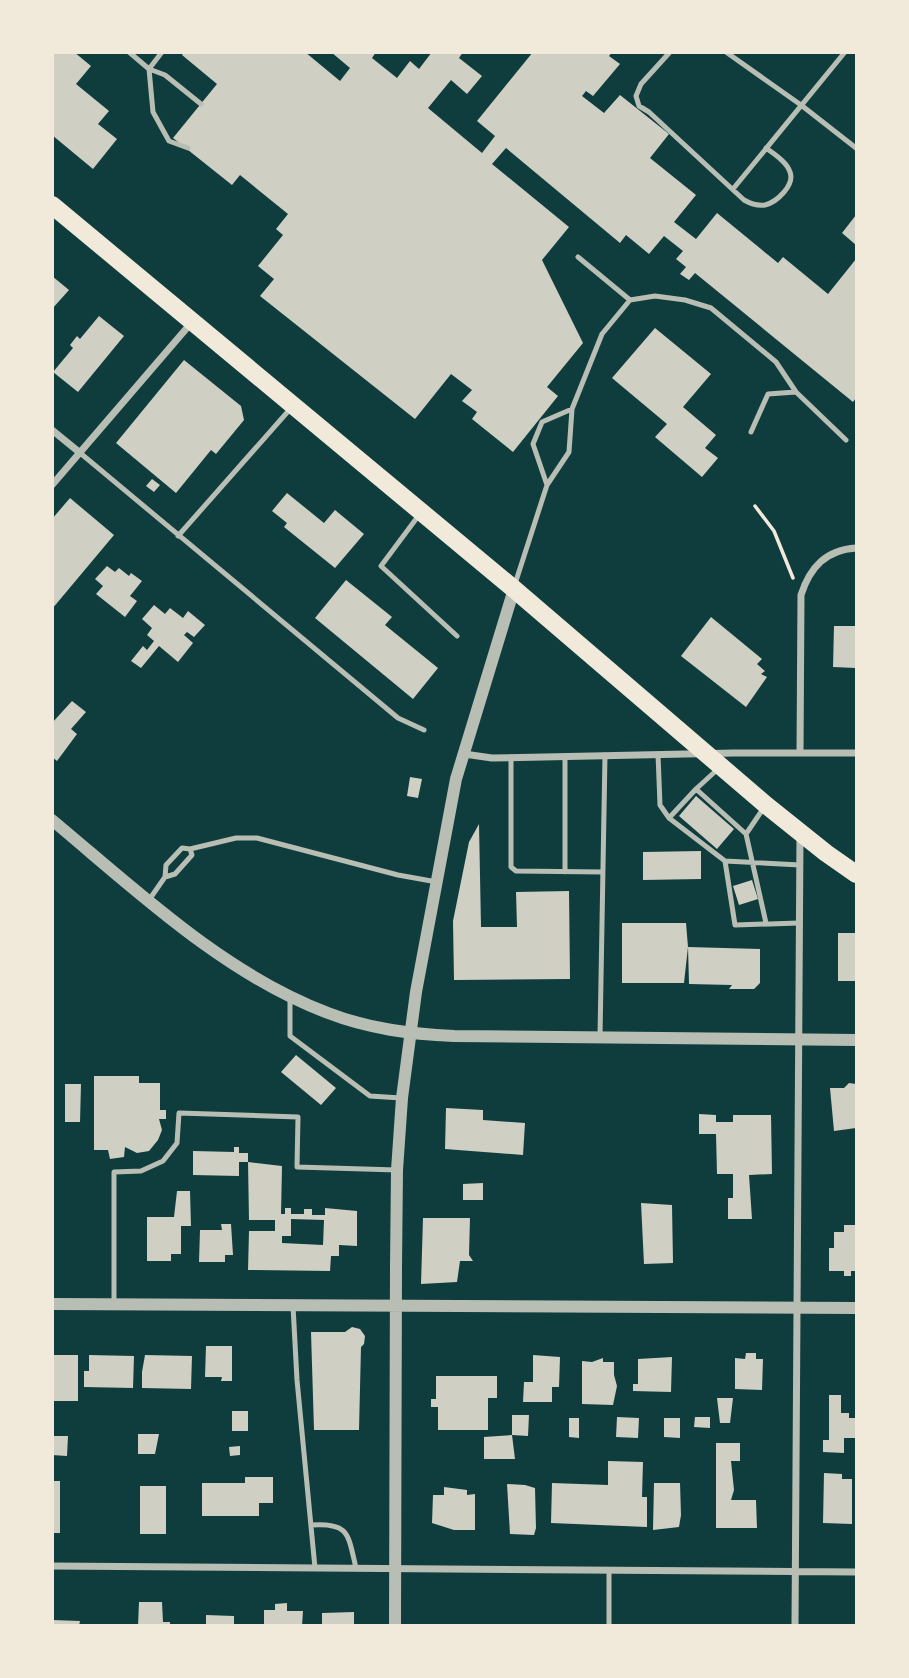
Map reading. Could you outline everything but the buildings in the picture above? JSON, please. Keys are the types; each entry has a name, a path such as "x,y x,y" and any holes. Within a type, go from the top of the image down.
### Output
{"main road":[{"path":"52,205 514,589 766,805 856,874"}],"street":[{"path":"52,485 192,322"},
{"path":"52,430 79,452"},
{"path":"800,753 801,595 806,579 831,553 856,548"},
{"path":"395,1626 397,1170 402,1098 416,992 456,779 514,589"},
{"path":"464,754 510,757 856,753"},
{"path":"52,820 191,935 237,967 330,1014 371,1026 410,1034 856,1040"},
{"path":"796,1626 800,831"},
{"path":"52,1304 856,1308"},
{"path":"52,1566 856,1572"}],"lane":[{"path":"129,52 149,69 165,75 201,104"},
{"path":"162,52 149,69 153,112 169,141 188,148"},
{"path":"670,52 641,85 636,96 639,106 649,112 744,200 755,206 768,204 779,197 791,179 790,171 766,148"},
{"path":"726,52 856,148"},
{"path":"733,189 845,52"},
{"path":"578,257 630,300"},
{"path":"514,589 547,485 569,452 572,409 602,334 630,300 655,296 685,300 711,308 776,362 796,392 846,440"},
{"path":"751,432 768,394 796,392"},
{"path":"178,536 293,406"},
{"path":"547,485 533,444 542,422 572,409"},
{"path":"79,452 398,718 424,730"},
{"path":"421,513 381,566 457,636"},
{"path":"658,754 660,805 669,818 725,861 800,865"},
{"path":"600,1037 605,755"},
{"path":"565,756 565,872"},
{"path":"510,757 511,867 516,872 603,872"},
{"path":"669,818 722,765"},
{"path":"696,789 746,834 766,923"},
{"path":"746,834 766,805"},
{"path":"149,900 165,877 166,865 182,848 190,849 236,838 257,838 398,875 437,882"},
{"path":"165,877 175,874 192,855 190,849"},
{"path":"725,861 735,925 799,923"},
{"path":"290,995 290,1035 370,1096 402,1098"},
{"path":"114,1305 114,1172 141,1171 163,1161 177,1143 179,1113 298,1117 297,1167 397,1170"},
{"path":"293,1306 296,1368 315,1568"},
{"path":"311,1525 337,1525 342,1528 350,1544 356,1568"},
{"path":"609,1570 609,1626"}],"path":[{"path":"755,506 774,531 801,595"}]}
